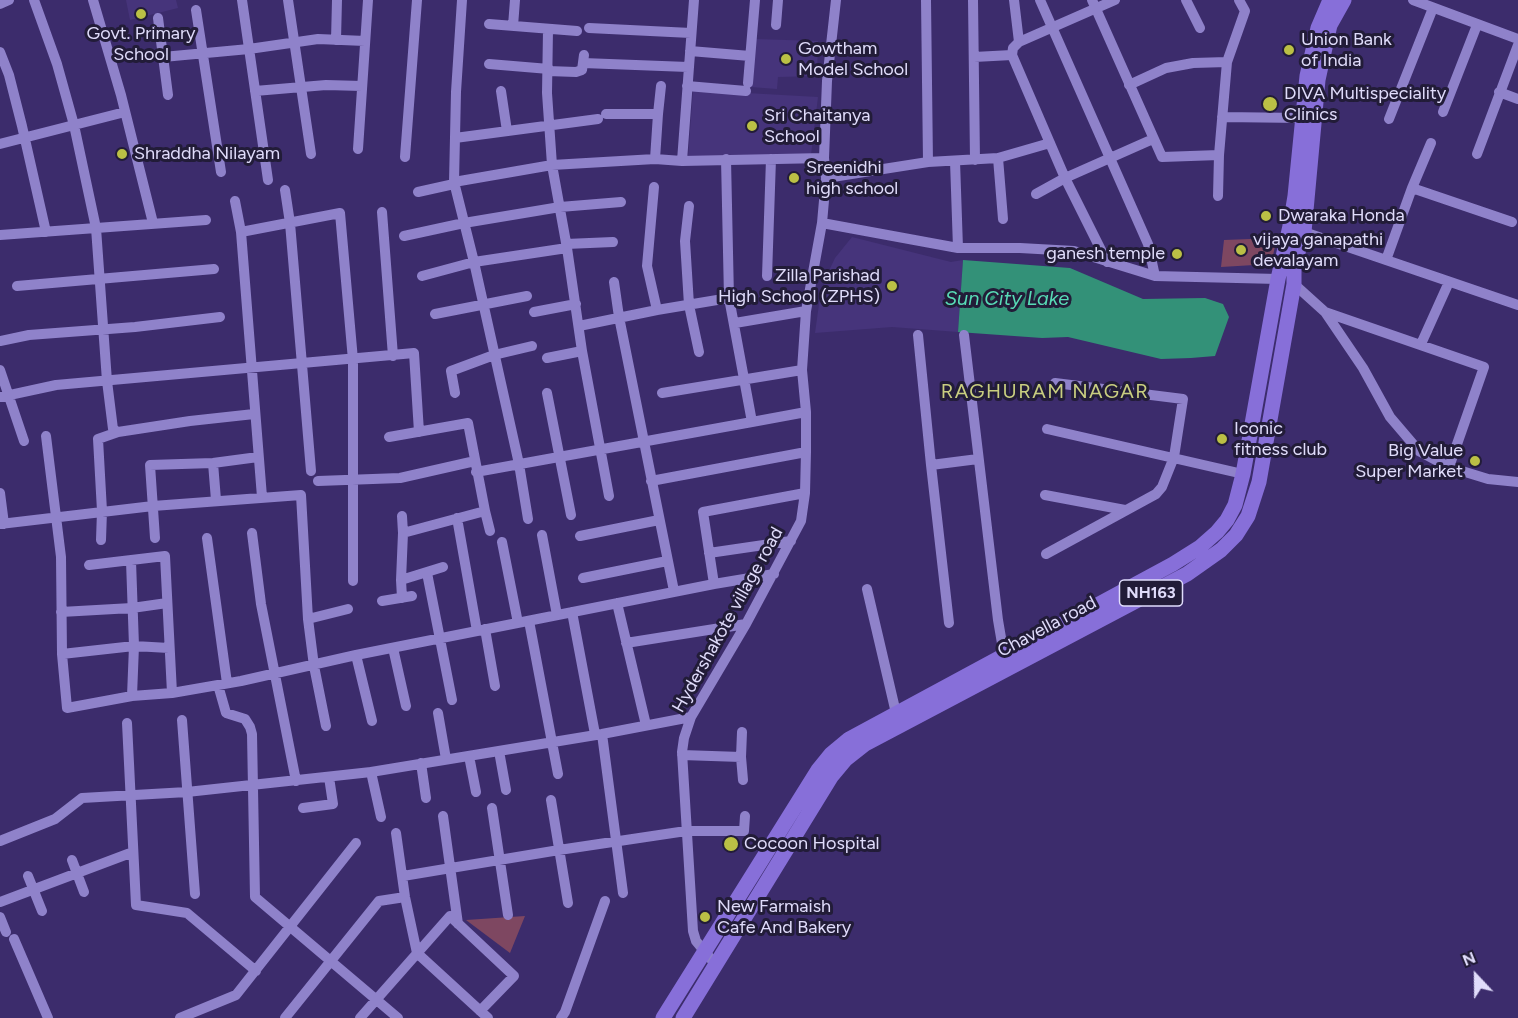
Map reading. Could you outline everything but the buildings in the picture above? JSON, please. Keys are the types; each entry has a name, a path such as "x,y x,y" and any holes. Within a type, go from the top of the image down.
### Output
{"highway":[{"name":"Chavella road","path":"683,1018 831,777 846,759 865,744 1173,564 1200,547 1227,520 1235,506 1243,474 1295,196 1307,76 1318,28 1330,0"},
{"name":"Chavella road","path":"663,1018 818,770 831,754 849,739 896,713 1187,574 1221,550 1236,535 1248,516 1259,482 1294,284 1294,266 1304,232 1318,80 1330,25 1344,0"}],"street":[{"path":"0,4 9,0"},
{"path":"34,0 57,64 74,125 96,228 111,424 118,432"},
{"path":"93,0 125,112 153,223"},
{"path":"242,0 268,180"},
{"path":"288,0 311,154"},
{"path":"336,40 337,0"},
{"path":"358,149 368,0"},
{"path":"405,157 417,0"},
{"path":"462,0 454,183 519,464 528,519"},
{"path":"513,26 515,0"},
{"path":"682,161 694,0"},
{"path":"687,86 747,87 755,0"},
{"path":"776,25 778,0"},
{"name":"Hydershakote village road","path":"715,964 696,941 693,931 682,755 684,738 691,717 746,624 801,521 805,493 806,452 806,412 802,370 806,311 822,223 826,178 824,158 827,81 836,0"},
{"path":"926,0 928,162"},
{"path":"973,0 975,160"},
{"path":"1014,0 1019,42"},
{"path":"1040,0 1148,244 1155,276"},
{"path":"1107,262 1065,177 1012,55 1019,42 1094,4 1115,0"},
{"path":"1186,0 1200,27"},
{"path":"1218,196 1227,62 1245,11 1239,0"},
{"path":"1413,0 1518,39"},
{"path":"1094,4 1162,157 1219,155"},
{"path":"1389,119 1433,8"},
{"path":"196,10 221,172"},
{"path":"158,18 168,95"},
{"path":"489,24 577,31"},
{"path":"1443,112 1477,25"},
{"path":"589,28 692,33"},
{"path":"548,30 547,93 552,165 567,246 582,351 602,448 609,496"},
{"path":"164,57 249,49 318,39 365,41"},
{"path":"1477,154 1518,45"},
{"path":"690,51 750,56"},
{"path":"0,52 9,75 25,137 46,232"},
{"path":"974,57 1012,55"},
{"path":"489,64 576,72 582,70 583,59 688,67"},
{"path":"1129,85 1166,68 1193,63 1227,62"},
{"path":"255,91 301,87 362,86"},
{"path":"655,159 661,86"},
{"path":"501,91 507,131"},
{"path":"1499,92 1518,99"},
{"path":"0,144 125,112"},
{"path":"455,138 549,126 602,116 658,114"},
{"path":"1222,117 1302,118"},
{"path":"1036,194 1065,177 1153,139"},
{"path":"826,178 928,162 998,158 1050,142"},
{"path":"1386,260 1431,143"},
{"path":"418,192 552,165 655,159 682,161 824,158"},
{"path":"998,158 1003,219"},
{"path":"726,159 729,298 752,422"},
{"path":"766,276 771,159"},
{"path":"955,161 958,248"},
{"path":"654,187 647,266 657,310"},
{"path":"1412,188 1512,222"},
{"path":"285,190 290,223 311,471"},
{"path":"235,201 241,232 262,497"},
{"path":"404,236 464,223 560,207 621,202"},
{"path":"689,206 685,241 689,305 699,352"},
{"path":"382,212 393,356"},
{"path":"241,232 340,213 353,360 352,581"},
{"path":"0,235 206,220"},
{"path":"822,223 958,248 1074,251 1155,276 1278,279"},
{"path":"1304,232 1518,305"},
{"path":"422,276 474,262 567,246 613,242"},
{"path":"17,286 214,269"},
{"path":"614,282 619,318 674,591"},
{"path":"1421,344 1449,282"},
{"path":"1294,284 1325,312 1363,368 1390,417 1419,451 1449,467 1488,479 1518,482"},
{"path":"435,314 527,296"},
{"path":"579,326 729,298"},
{"path":"534,312 576,303"},
{"path":"735,323 806,311"},
{"path":"1325,312 1484,367 1449,467"},
{"path":"0,341 29,335 104,330 220,317"},
{"path":"918,335 949,623"},
{"path":"964,335 978,459 1008,661"},
{"path":"455,393 451,370 494,355 532,346"},
{"path":"547,358 582,351"},
{"path":"4,395 56,385 414,353 419,432"},
{"path":"0,370 4,395 24,441"},
{"path":"662,393 802,370"},
{"path":"1046,554 1156,494 1162,487 1174,457 1183,399 1055,383"},
{"path":"547,393 571,515"},
{"path":"318,480 400,478 476,466 519,464 806,412"},
{"path":"101,540 102,511 98,439 118,432 254,414"},
{"path":"389,437 468,423 490,531"},
{"path":"1047,429 1243,474"},
{"path":"46,436 61,557 62,654 67,708 132,696 172,693 223,684 674,591 774,574"},
{"path":"651,481 806,452"},
{"path":"155,538 150,465 213,463 258,457"},
{"path":"932,465 978,459"},
{"path":"213,463 216,500"},
{"path":"0,493 2,524 153,506 300,495 308,619 314,666 326,726"},
{"path":"714,584 703,512 805,493"},
{"path":"1046,495 1125,510"},
{"path":"403,532 485,511"},
{"path":"382,601 407,597 401,580 402,516"},
{"path":"457,518 495,686"},
{"path":"580,536 659,520"},
{"path":"252,533 261,604 296,781"},
{"path":"542,535 557,615"},
{"path":"207,537 226,713 245,719 250,727 254,786 255,897 398,1018"},
{"path":"709,553 791,541"},
{"path":"502,542 553,741 558,774"},
{"path":"89,565 165,556 172,693"},
{"path":"131,561 134,646 132,696"},
{"path":"583,578 667,561"},
{"path":"401,580 443,567"},
{"path":"428,573 452,700"},
{"path":"867,589 896,713"},
{"path":"61,612 132,608 167,603"},
{"path":"617,603 646,725"},
{"path":"308,619 348,609"},
{"path":"572,612 599,734 623,894"},
{"path":"626,643 746,624"},
{"path":"62,654 134,646 170,648"},
{"path":"393,648 406,706"},
{"path":"356,655 372,721"},
{"path":"438,713 446,759"},
{"path":"0,842 55,819 82,798 254,786 371,772 691,717"},
{"path":"182,720 195,894"},
{"path":"127,723 136,905 187,913 256,971"},
{"path":"741,732 743,780"},
{"path":"499,751 506,790"},
{"path":"682,755 741,757"},
{"path":"469,756 476,792"},
{"path":"421,763 426,798"},
{"path":"371,772 381,817"},
{"path":"303,808 333,804 329,777"},
{"path":"551,800 568,903"},
{"path":"492,808 508,915"},
{"path":"443,816 458,924"},
{"path":"403,876 686,831 744,831 745,816"},
{"path":"360,1018 376,999 417,953 450,916 514,976 484,1014 417,953 405,897 396,833"},
{"path":"180,1018 236,995 356,843"},
{"path":"0,902 133,852"},
{"path":"72,860 84,892"},
{"path":"28,876 42,910"},
{"path":"285,1018 379,901 405,897"},
{"path":"561,1018 606,901"},
{"path":"0,917 48,1018"}],"shaded area":[{"name":"Govt. Primary School","path":"126,0 176,0 178,8 130,20"},
{"name":"Gowtham Model School","path":"755,39 818,41 817,76 778,77 777,89 751,87"},
{"name":"Sri Chaitanya School","path":"693,90 818,97 811,155 688,157"},
{"name":"Zilla Parishad High School (ZPHS)","path":"852,237 951,262 963,260 958,332 892,327 815,333 820,297 827,275 835,258"},
{"name":"vijaya ganapathi devalayam","path":"1277,238 1271,264 1221,267 1224,240"},
{"path":"525,916 510,953 466,920"}],"water":[{"name":"Sun City Lake","path":"963,260 1070,268 1143,299 1205,298 1223,304 1229,317 1215,356 1191,358 1161,359 1068,337 1042,338 958,332"}],"place":[{"name":"Govt. Primary School","path":"141,14"},
{"name":"Union Bank of India","path":"1289,50"},
{"name":"Gowtham Model School","path":"786,59"},
{"name":"DIVA Multispeciality Clinics","path":"1270,104"},
{"name":"Sri Chaitanya School","path":"752,126"},
{"name":"Shraddha Nilayam","path":"122,154"},
{"name":"Sreenidhi high school","path":"794,178"},
{"name":"Dwaraka Honda","path":"1266,216"},
{"name":"vijaya ganapathi devalayam","path":"1241,250"},
{"name":"ganesh temple","path":"1177,254"},
{"name":"Zilla Parishad High School (ZPHS)","path":"892,286"},
{"name":"Iconic fitness club","path":"1222,439"},
{"name":"Big Value Super Market","path":"1475,461"},
{"name":"Cocoon Hospital","path":"731,844"},
{"name":"New Farmaish Cafe And Bakery","path":"705,917"}],"district":[{"name":"RAGHURAM NAGAR","path":"1045,392"}]}
